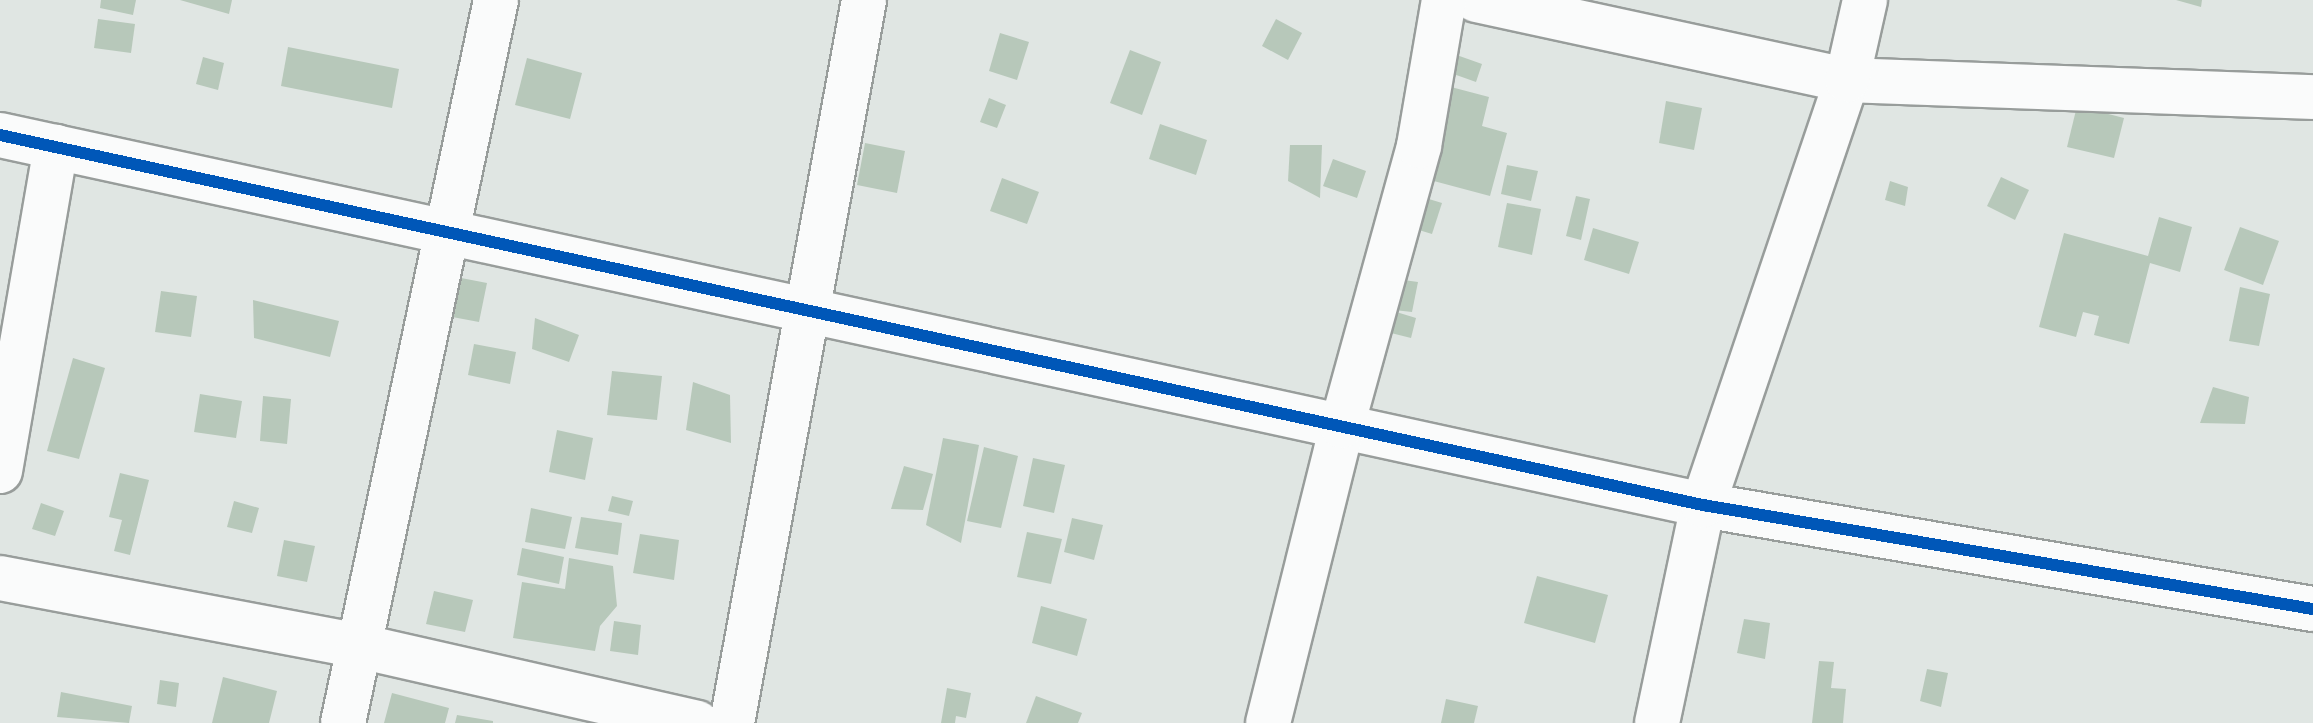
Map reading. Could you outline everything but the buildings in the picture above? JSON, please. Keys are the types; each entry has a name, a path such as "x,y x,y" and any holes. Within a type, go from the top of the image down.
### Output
{"street":[{"path":"343,723 496,0"},
{"path":"732,723 804,309 864,0"},
{"path":"1268,723 1342,426 1419,146 1444,0"},
{"path":"1476,0 1847,80 2313,97"},
{"path":"1657,723 1703,505 1847,80 1865,0"},
{"path":"0,135 1703,505 2313,609"},
{"path":"0,471 56,147"},
{"path":"0,578 359,646 697,723"}],"cycle path":[{"path":"0,135 1703,505 2313,609"}]}
